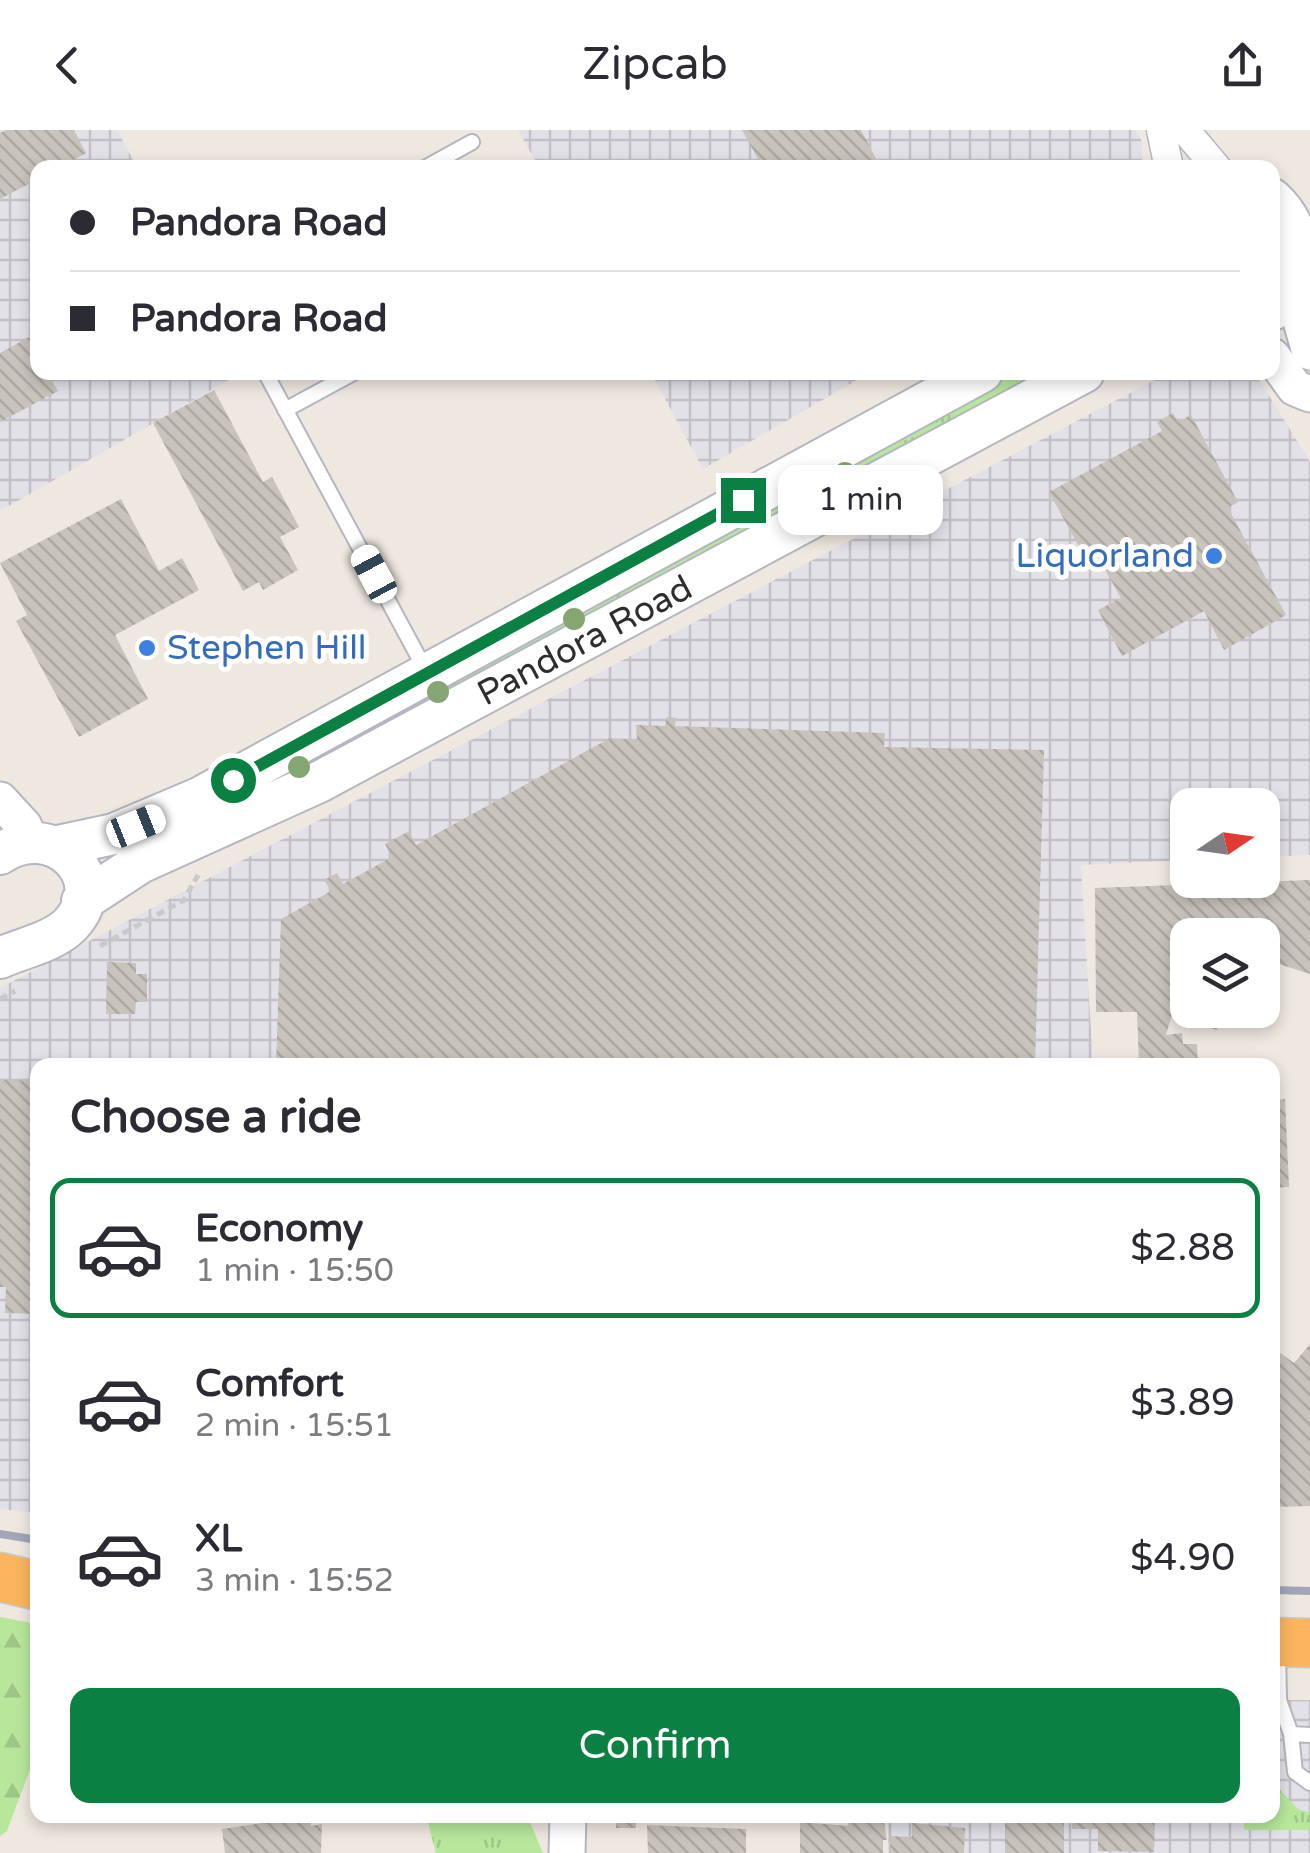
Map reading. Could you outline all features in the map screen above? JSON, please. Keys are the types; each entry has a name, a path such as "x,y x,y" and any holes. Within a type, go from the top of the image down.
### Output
{"highway":[{"path":"0,1578 30,1584"}],"main road":[{"path":"1280,196 1310,194"},
{"path":"1280,208 1296,230 1294,279"},
{"name":"Pandora Road","path":"29,848 114,834 172,811 967,380"},
{"name":"Pandora Road","path":"13,955 70,926 82,902 140,864 316,783 1069,380"},
{"path":"29,848 77,865 82,902"}],"street":[{"path":"1161,130 1167,160"},
{"path":"1186,130 1210,160"},
{"path":"1294,279 1310,352"},
{"path":"1280,368 1294,388 1310,394"},
{"path":"0,800 24,826 29,848"},
{"path":"567,1853 568,1823"}],"lane":[{"path":"439,160 472,142"},
{"path":"269,380 427,673"},
{"path":"285,410 340,380"},
{"path":"1280,1693 1287,1642"},
{"path":"1280,1703 1298,1755 1310,1764"},
{"path":"1291,1734 1310,1738"},
{"path":"1291,1734 1295,1772 1310,1783"}],"path":[{"path":"99,946 184,900 202,870"},
{"path":"0,999 13,955"}],"shaded area":[{"path":"0,130 117,130 133,160 30,160 30,380 229,380 0,511"},
{"path":"518,130 1136,130 1142,142 1142,160 535,160"},
{"path":"655,380 857,380 703,469"},
{"path":"1155,380 1259,380 1310,462 1310,855 1280,856 1280,788 1170,788 1170,861 1081,865 1093,1058 30,1058 30,1512 0,1509 0,988"},
{"path":"1280,1700 1310,1700 1310,1853 888,1853 888,1823 1280,1823"}],"green space":[{"path":"998,380 1043,380 302,780 146,837"},
{"path":"0,1617 30,1623 30,1770 7,1831 0,1836"},
{"path":"1280,1790 1298,1809 1310,1813 1310,1830 1244,1830 1244,1823 1280,1823"},
{"path":"428,1823 530,1823 543,1853 436,1853"}],"building":[{"path":"74,130 86,153 73,160 30,160 30,183 0,199 0,133"},
{"path":"742,130 861,130 877,160 759,160"},
{"path":"29,337 30,380 54,380 58,391 0,422 0,353"},
{"path":"214,390 263,482 272,477 299,527 280,537 298,570 263,590 259,582 243,591 153,423"},
{"path":"1173,413 1178,422 1191,415 1238,502 1228,508 1286,615 1224,650 1204,611 1122,656 1098,610 1121,598 1094,550 1084,556 1049,492 1162,431 1157,422"},
{"path":"121,499 159,571 182,558 199,590 115,635 148,699 79,737 16,621 27,615 0,563"},
{"path":"667,717 676,718 675,726 885,733 884,747 1044,750 1035,1058 276,1058 281,919 331,891 324,880 337,873 343,884 392,857 385,844 409,831 416,845 610,738 637,740 636,725 665,726"},
{"path":"1310,880 1310,974 1280,964 1280,918 1170,918 1170,1022 1166,1035 1182,1033 1183,1044 1197,1044 1198,1058 1139,1058 1137,1012 1096,1012 1095,888 1170,885 1170,898 1280,898 1280,881"},
{"path":"107,962 136,963 136,974 147,974 147,1002 136,1002 135,1014 106,1014"},
{"path":"0,1080 30,1081 30,1314 5,1313 6,1287 0,1287"},
{"path":"1280,1099 1285,1099 1289,1187 1280,1188"},
{"path":"1310,1344 1310,1506 1280,1507 1280,1353 1294,1363"},
{"path":"263,1823 322,1824 321,1853 225,1853 222,1829"},
{"path":"616,1823 636,1823 636,1828 616,1828"},
{"path":"800,1823 884,1823 887,1840 883,1840 883,1853 800,1853"},
{"path":"912,1823 965,1828 964,1853 890,1853 891,1836 912,1837"},
{"path":"1005,1823 1064,1823 1064,1853 1005,1853"},
{"path":"1072,1823 1155,1823 1154,1852 1098,1851 1098,1829 1072,1829"},
{"path":"647,1825 746,1829 746,1853 648,1853"}],"railway":[{"path":"0,1534 30,1539"},
{"path":"1280,1590 1310,1591"}],"place":[{"name":"Liquorland","path":"1214,556"},
{"name":"Stephen Hill","path":"147,648"}],"route":[{"path":"233,780 743,500"}]}
